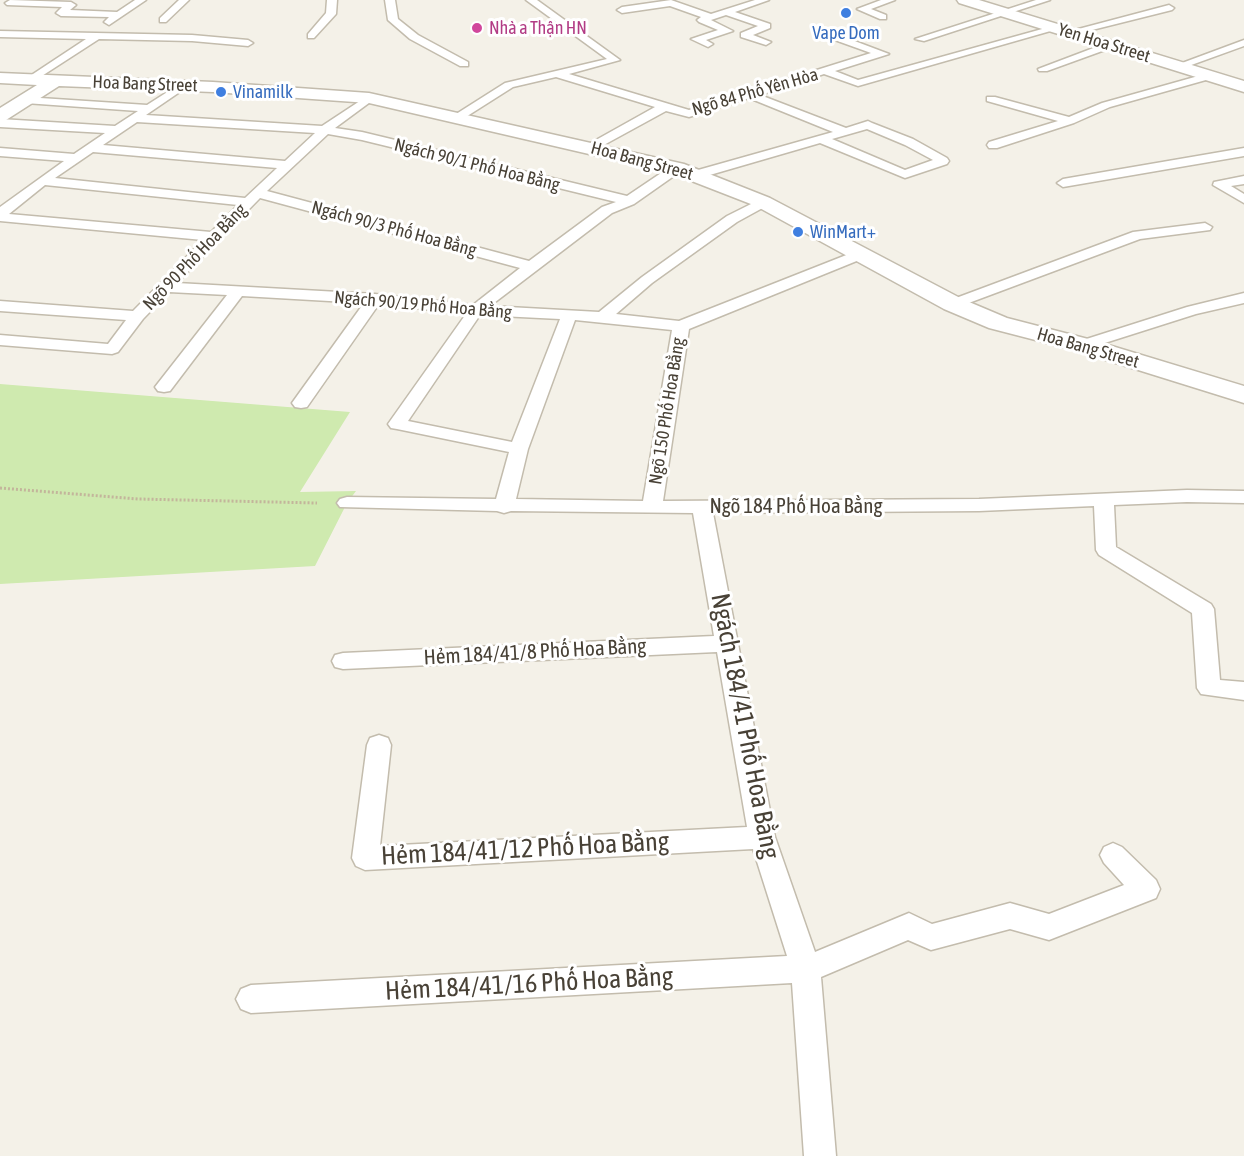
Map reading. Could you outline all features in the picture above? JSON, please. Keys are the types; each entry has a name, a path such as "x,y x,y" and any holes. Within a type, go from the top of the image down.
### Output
{"street":[{"name":"Yen Hoa Street","path":"964,0 1112,44 1244,87"},
{"name":"Hoa Bang Street","path":"0,78 183,85 369,98 687,171 763,202 953,304 998,323 1083,345 1244,395"},
{"path":"0,116 54,81"}],"lane":[{"path":"31,80 141,0"},
{"path":"163,20 183,0"},
{"path":"311,36 331,14 332,0"},
{"path":"390,0 393,20 414,37 464,64"},
{"path":"457,118 509,85 615,60 531,0"},
{"path":"708,44 696,39 728,31 702,20 764,0"},
{"path":"883,17 862,9 890,0"},
{"path":"920,39 1045,0"},
{"path":"10,3 71,5 61,13 119,15"},
{"path":"622,10 675,4 710,17"},
{"path":"675,4 639,13 688,9"},
{"path":"1072,32 1169,8"},
{"path":"725,12 767,26 744,35 765,42"},
{"name":"Ngõ 84 Phố Yên Hòa","path":"557,74 689,114 822,70 858,83 1056,28"},
{"path":"0,34 192,38 248,44"},
{"path":"836,37 919,66"},
{"path":"1179,66 1244,43"},
{"path":"1043,69 1112,44"},
{"path":"822,70 880,53"},
{"path":"993,145 1070,121 1106,105 1209,76"},
{"path":"0,215 25,193 183,85"},
{"path":"748,94 845,132"},
{"name":"Ngõ 90 Phố Hoa Bằng","path":"0,340 112,349 137,316 253,197 325,130 369,98"},
{"path":"991,99 1070,121"},
{"path":"25,100 148,108"},
{"path":"591,148 664,107"},
{"name":"Ngách 90/1 Phố Hoa Bằng","path":"136,118 325,130 362,136 629,201"},
{"path":"0,123 117,130"},
{"path":"519,449 398,424 476,310 607,210 687,171 821,139 868,125 909,142 943,161 905,174 821,139"},
{"path":"91,148 288,165"},
{"path":"0,152 78,158"},
{"path":"1063,183 1244,152"},
{"path":"1244,180 1219,185 1244,199"},
{"name":"Ngách 90/3 Phố Hoa Bằng","path":"43,181 253,197 531,266"},
{"path":"8,192 25,193"},
{"path":"603,317 647,280 694,246 732,219 763,202"},
{"path":"0,215 214,237"},
{"path":"953,304 1138,235 1205,227"},
{"name":"Ngõ 150 Phố Hoa Bằng","path":"652,507 681,326 858,255"},
{"name":"Ngách 90/19 Phố Hoa Bằng","path":"165,287 375,299 476,310 603,317 681,326"},
{"path":"164,387 237,292"},
{"path":"1083,345 1192,310 1244,298"},
{"path":"301,403 375,299"},
{"path":"0,306 137,316"},
{"path":"504,507 519,449 569,316"},
{"name":"Ngõ 184 Phố Hoa Bằng","path":"347,503 504,507 702,507 979,505 1187,496 1244,497"},
{"path":"1104,500 1106,550 1203,609 1209,688 1244,691"},
{"name":"Ngách 184/41 Phố Hoa Bằng","path":"702,507 762,837 806,969 820,1156"},
{"name":"Hẻm 184/41/8 Phố Hoa Bằng","path":"343,661 728,643"},
{"name":"Hẻm 184/41/12 Phố Hoa Bằng","path":"379,745 365,858 762,837"},
{"name":"Hẻm 184/41/16 Phố Hoa Bằng","path":"251,999 806,969 909,926 931,937 1010,916 1049,927 1146,889 1113,855"}],"path":[{"path":"0,488 138,500 347,503"}],"green space":[{"path":"0,384 350,412 300,492 356,491 347,503 315,566 0,584"}],"place":[{"name":"Vape Dom","path":"846,13"},
{"name":"Nhà a Thận HN","path":"477,28"},
{"name":"Vinamilk","path":"221,92"},
{"name":"WinMart+","path":"798,232"}]}
